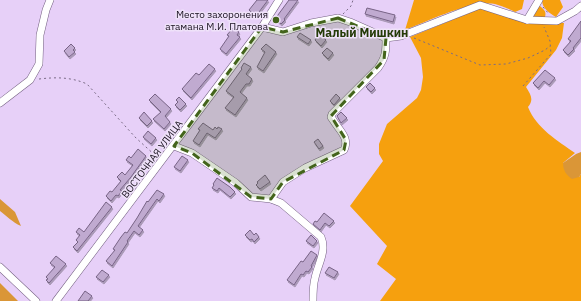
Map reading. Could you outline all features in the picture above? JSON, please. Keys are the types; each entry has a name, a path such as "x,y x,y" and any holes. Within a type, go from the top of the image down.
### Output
{"street":[{"path":"0,103 30,80 39,64 40,35 50,0"},
{"name":"ВОСТОЧНАЯ УЛИЦА","path":"56,301 174,146 262,27 279,0"},
{"path":"530,20 539,0"},
{"path":"262,27 283,32 311,23 338,18 386,38 401,36 480,6 530,20 555,21 575,12 581,6"},
{"path":"271,200 283,182 304,168 344,150 346,140 331,117 332,114 384,60 386,38"},
{"path":"174,146 192,153 236,183 251,198 271,200 281,203 321,237 324,248 315,278 313,301"},
{"path":"0,267 36,301"}],"path":[{"path":"338,18 351,6 353,0"},
{"path":"539,0 555,21"},
{"path":"523,86 551,54 550,41 544,28 530,20"},
{"path":"406,34 480,65 506,64 528,58 550,46"},
{"path":"30,80 57,77 77,80 87,84 136,138 162,162"}],"highlighted area":[{"path":"338,18 386,38 384,60 331,116 346,140 344,150 283,182 271,199 251,197 192,153 174,146 262,27 283,32"}],"shaded area":[{"path":"414,0 524,0 522,9 515,12 495,4 474,5 450,12 405,30"},
{"path":"542,0 560,0 563,7 556,17 548,12 542,3"},
{"path":"539,5 545,12 545,17 534,19 532,15"},
{"path":"479,9 485,9 542,23 564,23 562,38 556,50 526,87 531,97 531,102 528,107 532,115 542,128 575,153 563,163 579,177 581,174 581,301 380,301 396,279 377,264 387,246 350,206 383,161 379,154 379,144 387,124 417,98 421,90 423,77 421,58 410,37"},
{"path":"581,152 581,174 579,177 572,179 565,172 563,163"},
{"path":"0,199 15,212 21,226 0,211"},
{"path":"0,283 18,301 0,301"}],"building":[{"path":"257,0 268,0 256,16 249,10"},
{"path":"289,0 298,0 281,24 275,19"},
{"path":"367,8 395,15 393,22 365,14"},
{"path":"581,21 581,38 568,55 563,50 571,41 568,39"},
{"path":"233,28 239,32 237,35 240,37 226,54 220,49 229,36 227,35"},
{"path":"300,33 311,40 308,44 297,37"},
{"path":"319,34 326,40 321,46 315,40"},
{"path":"71,44 75,48 73,50 75,52 69,57 64,51"},
{"path":"266,44 276,52 263,71 257,67 265,52 261,49"},
{"path":"327,48 333,53 328,59 322,53"},
{"path":"244,63 251,67 246,74 252,79 240,92 247,98 235,115 225,108 234,97 226,91 242,69 241,68"},
{"path":"209,64 215,69 191,98 182,89 196,73 199,75"},
{"path":"545,70 555,78 549,85 544,81 538,88 533,83"},
{"path":"370,83 375,88 371,92 366,87"},
{"path":"155,94 171,109 165,116 170,122 164,129 153,119 161,112 149,100"},
{"path":"336,94 340,98 334,105 330,101"},
{"path":"179,97 186,104 180,110 175,105 178,102 176,100"},
{"path":"144,112 152,121 147,126 139,118"},
{"path":"341,112 347,118 341,123 337,116"},
{"path":"203,123 213,130 215,127 217,129 218,127 222,129 215,138 207,133 199,145 193,141 200,130 198,129"},
{"path":"148,131 156,138 151,144 143,137"},
{"path":"318,139 323,146 319,149 314,142"},
{"path":"138,149 146,156 120,190 122,191 111,201 106,196 110,191 112,192 121,181 117,177 122,172 125,175 133,165 126,160 129,156 131,158"},
{"path":"182,156 188,160 180,171 174,167"},
{"path":"265,175 270,182 260,189 256,185 258,183 257,182"},
{"path":"217,178 235,192 230,197 219,188 217,191 212,188"},
{"path":"157,190 164,194 159,201 157,199 138,226 143,230 139,235 134,231 112,266 106,261 115,250 113,249 125,232 127,233 147,201 148,202"},
{"path":"106,202 112,207 77,251 73,247 78,242 76,240 80,235 76,232 79,228 84,232"},
{"path":"324,213 334,221 329,226 325,223 320,230 313,224 315,221 317,222"},
{"path":"250,230 254,235 256,233 259,237 254,242 245,235"},
{"path":"311,235 317,241 313,246 306,241"},
{"path":"311,251 317,255 311,266 312,267 308,272 306,271 303,275 301,274 294,285 287,280 301,261 303,262"},
{"path":"56,256 66,264 49,283 46,280 48,279 46,277 55,267 50,263"},
{"path":"329,267 338,272 334,278 325,273"},
{"path":"102,270 109,275 103,282 96,277"},
{"path":"85,291 92,296 88,301 78,301"}],"place":[{"name":"Место захоронения атамана М.И. Платова","path":"276,20"}],"district":[{"name":"Малый Мишкин","path":"362,32"}]}
